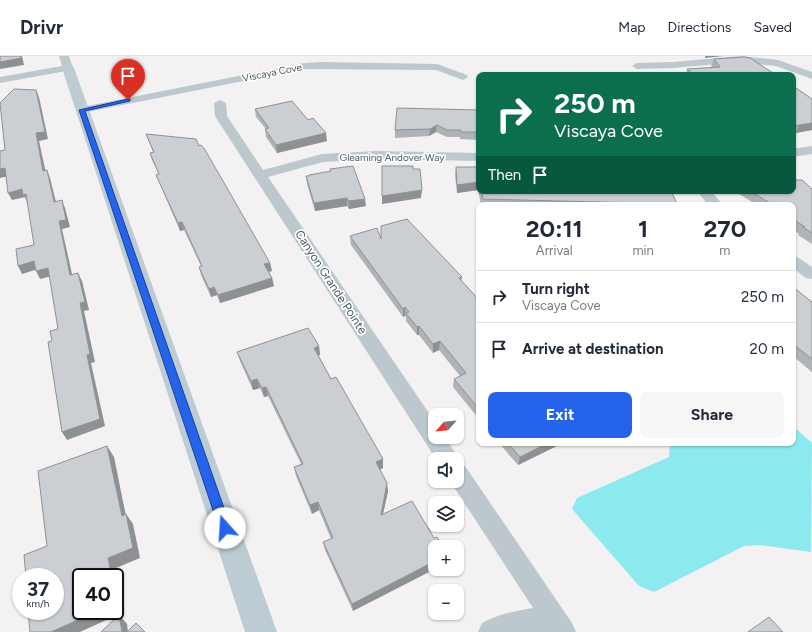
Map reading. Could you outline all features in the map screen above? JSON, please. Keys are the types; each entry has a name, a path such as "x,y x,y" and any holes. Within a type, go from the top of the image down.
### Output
{"street":[{"path":"637,66 673,65 741,59 778,63 812,76"},
{"path":"0,80 66,62 261,632"},
{"name":"Viscaya Cove","path":"82,110 304,66 437,67 463,77"},
{"name":"Canyon Grande Pointe","path":"220,103 221,116 443,452"},
{"path":"796,153 812,150"},
{"name":"Gleaming Andover Way","path":"260,175 322,158 376,155 476,157"},
{"path":"707,194 713,202"},
{"path":"796,263 812,274"},
{"path":"464,483 553,627"},
{"path":"491,632 503,626 553,627"}],"water":[{"path":"796,429 812,443 811,552 761,545 744,546 654,592 639,586 572,509 577,498 669,457 670,446 796,446"}],"building":[{"path":"0,56 21,56 21,58 0,62"},
{"path":"750,58 771,72 690,72 687,69 720,67 714,59"},
{"path":"796,88 812,99 812,123 796,126"},
{"path":"14,89 36,90 45,132 36,133 43,171 47,170 54,202 62,200 66,220 59,221 70,275 78,273 85,302 80,303 90,354 87,355 100,419 62,432 48,342 52,341 50,331 58,329 48,268 36,271 34,261 18,266 16,249 34,245 26,194 23,195 22,189 8,193 5,168 0,169 0,151 5,150 0,103"},
{"path":"292,101 308,120 313,118 326,133 276,145 265,129 269,128 255,109"},
{"path":"397,108 476,110 476,132 447,130 437,125 430,129 395,130"},
{"path":"146,134 196,139 199,146 201,145 204,148 270,263 264,264 272,278 218,295 214,287 209,289 199,267 202,266 182,222 178,223 156,175 159,174 150,153 154,152"},
{"path":"353,166 365,199 348,201 347,198 314,203 306,176 331,171 330,169"},
{"path":"382,166 413,166 413,169 420,169 422,190 382,196"},
{"path":"456,167 476,167 476,182 457,185"},
{"path":"796,179 802,180 812,189 812,233 796,221 796,202 768,202 755,194 796,194"},
{"path":"482,194 672,194 676,202 599,202 483,199"},
{"path":"407,219 462,277 459,278 476,297 476,405 454,379 466,373 440,341 433,344 419,326 417,327 406,313 409,312 405,307 403,309 350,236 377,228 381,239 381,226"},
{"path":"796,289 812,302 812,359 796,346"},
{"path":"308,328 319,346 314,348 331,379 336,377 383,459 376,462 387,483 381,515 412,501 428,528 428,532 430,532 434,538 437,537 439,540 428,540 428,565 352,604 323,542 333,538 318,502 310,505 294,467 303,464 266,387 262,388 257,379 251,381 237,352"},
{"path":"107,446 122,516 126,514 133,548 108,558 110,568 72,568 72,620 78,620 51,632 30,632 29,620 64,620 64,568 25,568 24,555 47,546 38,471"},
{"path":"511,446 542,446 520,457"},
{"path":"769,617 783,632 748,632"},
{"path":"114,620 120,620 122,632 101,632"},
{"path":"136,623 145,632 127,632"}],"route":[{"path":"128,100 82,110 225,528"}]}
